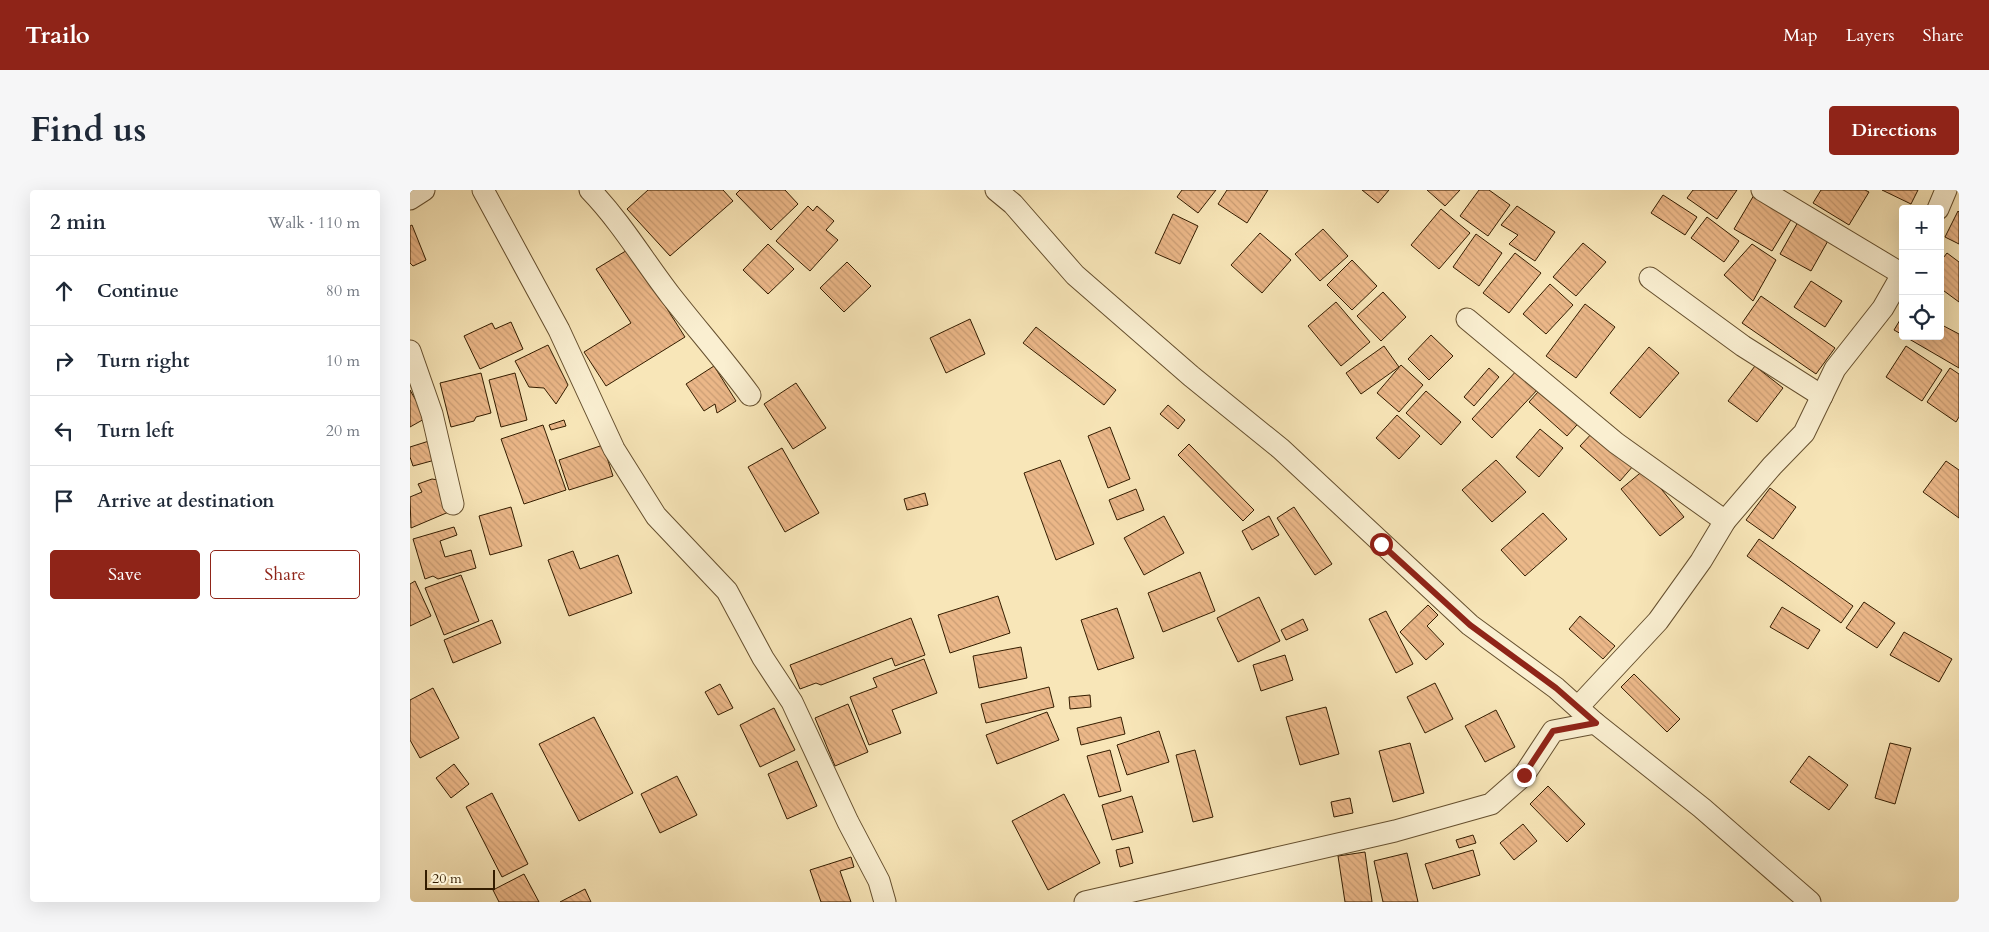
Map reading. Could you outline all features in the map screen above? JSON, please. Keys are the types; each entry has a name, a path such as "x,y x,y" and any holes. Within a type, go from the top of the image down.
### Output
{"street":[{"path":"410,198 424,190"},
{"path":"483,190 559,330 614,449 656,516 727,592 764,658 792,702 848,822 879,881 885,902"},
{"path":"590,190 608,208 671,296 750,394"},
{"path":"996,190 1013,204 1075,275 1191,376 1281,449 1470,625 1556,688 1596,723 1702,808 1810,902"},
{"path":"1762,190 1899,271"},
{"path":"1940,205 1946,190"},
{"path":"1650,278 1743,346 1822,396"},
{"path":"1578,707 1658,621 1701,561 1725,521 1772,466 1804,433 1835,369 1883,308 1899,279"},
{"path":"1467,319 1616,443 1725,521"},
{"path":"410,351 432,414 453,504"},
{"path":"1085,902 1395,831 1491,804 1524,775 1553,731 1596,723"}],"building":[{"path":"648,190 723,190 733,201 670,256 627,209"},
{"path":"740,190 785,190 798,204 771,230 736,194"},
{"path":"1182,190 1216,190 1198,213 1177,197"},
{"path":"1227,190 1268,190 1247,223 1218,204"},
{"path":"1362,190 1389,190 1378,203"},
{"path":"1427,190 1460,190 1445,206"},
{"path":"1479,190 1489,190 1510,205 1488,236 1460,216"},
{"path":"1693,190 1737,190 1717,219 1687,198"},
{"path":"1821,190 1865,190 1869,192 1849,225 1813,203"},
{"path":"1882,190 1918,190 1911,204"},
{"path":"1663,195 1697,217 1685,235 1651,213"},
{"path":"1754,195 1792,218 1772,251 1734,229"},
{"path":"808,206 813,211 817,206 834,221 826,230 838,240 810,271 776,241"},
{"path":"1517,206 1555,232 1535,261 1509,244 1518,235 1501,225"},
{"path":"1441,209 1470,233 1439,269 1411,245"},
{"path":"1959,212 1959,244 1945,237"},
{"path":"1173,214 1198,226 1180,264 1155,253"},
{"path":"1707,217 1739,241 1724,262 1691,238"},
{"path":"1798,222 1829,239 1811,271 1780,254"},
{"path":"412,225 426,260 413,266 410,263 410,226"},
{"path":"1323,229 1348,256 1320,281 1295,254"},
{"path":"1260,233 1291,260 1262,293 1231,265"},
{"path":"1476,234 1502,253 1479,286 1453,267"},
{"path":"1583,243 1606,262 1576,296 1553,277"},
{"path":"768,244 794,269 768,294 743,270"},
{"path":"1752,244 1776,260 1753,301 1724,275"},
{"path":"629,249 685,337 606,386 584,352 631,323 596,269"},
{"path":"1515,253 1541,273 1509,313 1483,293"},
{"path":"1947,253 1959,262 1959,302 1944,291 1944,257"},
{"path":"1352,260 1377,286 1352,310 1327,285"},
{"path":"847,262 871,286 844,312 820,288"},
{"path":"1811,281 1842,301 1825,327 1794,307"},
{"path":"1550,284 1573,305 1546,334 1523,314"},
{"path":"1383,292 1406,317 1381,341 1357,316"},
{"path":"1761,296 1835,348 1816,374 1742,323"},
{"path":"1336,302 1370,342 1341,366 1308,326"},
{"path":"1585,304 1615,327 1576,378 1546,356"},
{"path":"970,319 985,354 946,373 930,338"},
{"path":"511,322 523,349 480,369 464,336 492,323 495,329"},
{"path":"1899,322 1899,333 1894,330"},
{"path":"1944,326 1959,334 1959,368 1911,340 1944,340"},
{"path":"1036,327 1116,390 1104,405 1023,343"},
{"path":"1431,335 1453,356 1429,380 1408,359"},
{"path":"548,345 568,385 556,404 544,388 529,387 515,361"},
{"path":"1384,346 1399,367 1361,394 1346,373"},
{"path":"1906,346 1942,370 1922,401 1886,377"},
{"path":"1649,347 1679,373 1640,418 1610,393"},
{"path":"1401,365 1423,385 1399,412 1377,393"},
{"path":"714,366 736,401 717,413 715,404 704,411 686,384"},
{"path":"1755,366 1783,388 1757,422 1728,401"},
{"path":"1489,368 1499,377 1474,406 1464,397"},
{"path":"1519,368 1540,387 1492,438 1472,419"},
{"path":"1950,368 1959,374 1959,417 1956,422 1927,402"},
{"path":"481,373 491,413 476,417 474,421 451,427 440,383"},
{"path":"515,373 527,420 501,427 489,380"},
{"path":"796,383 826,428 793,449 764,404"},
{"path":"1546,383 1584,417 1567,436 1529,402"},
{"path":"410,390 426,418 410,427"},
{"path":"1426,391 1461,422 1441,445 1406,413"},
{"path":"1168,405 1185,420 1178,429 1160,414"},
{"path":"1397,415 1420,436 1399,459 1376,438"},
{"path":"564,420 566,426 551,430 549,425"},
{"path":"543,425 566,490 524,504 501,439"},
{"path":"1110,427 1130,479 1108,488 1088,436"},
{"path":"1540,429 1563,448 1539,477 1516,457"},
{"path":"1595,430 1634,465 1620,481 1580,446"},
{"path":"429,441 435,460 413,466 410,457 410,447"},
{"path":"1189,444 1254,510 1243,521 1178,455"},
{"path":"603,445 613,476 569,490 559,460"},
{"path":"782,448 819,513 785,532 748,467"},
{"path":"1060,460 1094,544 1056,560 1024,473"},
{"path":"1496,460 1526,492 1492,522 1462,490"},
{"path":"1946,461 1959,470 1959,518 1923,492"},
{"path":"1645,469 1684,517 1660,536 1621,489"},
{"path":"432,479 438,480 451,511 411,528 410,497 422,492 418,484"},
{"path":"1770,488 1796,507 1773,539 1746,520"},
{"path":"1136,489 1144,510 1117,520 1109,500"},
{"path":"925,493 928,505 907,510 904,499"},
{"path":"511,507 522,546 490,555 479,516"},
{"path":"1294,507 1332,564 1315,575 1277,518"},
{"path":"1543,513 1567,539 1525,576 1501,550"},
{"path":"1164,516 1184,553 1144,575 1124,538"},
{"path":"1269,516 1279,535 1252,550 1242,531"},
{"path":"454,527 457,535 440,541 445,557 471,550 476,568 438,579 433,576 425,579 413,539"},
{"path":"1759,539 1853,606 1841,623 1747,556"},
{"path":"573,551 580,569 618,555 632,593 569,616 548,560"},
{"path":"1200,572 1215,611 1163,632 1148,593"},
{"path":"461,575 479,621 444,635 425,588"},
{"path":"415,581 431,616 410,626 410,584"},
{"path":"998,596 1010,633 950,653 938,615"},
{"path":"1259,597 1280,641 1238,662 1217,618"},
{"path":"1864,602 1895,623 1877,648 1846,628"},
{"path":"1428,605 1438,615 1427,626 1444,644 1426,660 1400,632"},
{"path":"1782,607 1820,630 1808,649 1770,627"},
{"path":"1117,608 1134,658 1098,670 1081,620"},
{"path":"1386,611 1413,664 1396,673 1369,619"},
{"path":"1580,616 1615,646 1603,659 1569,629"},
{"path":"911,618 925,655 895,666 892,658 821,685 816,683 800,689 790,665"},
{"path":"1303,619 1308,630 1286,640 1281,630"},
{"path":"492,620 501,643 453,663 444,640"},
{"path":"1904,632 1952,659 1939,682 1890,655"},
{"path":"1021,647 1027,678 979,688 973,656"},
{"path":"1285,655 1293,680 1261,691 1253,665"},
{"path":"924,659 937,693 892,710 901,733 869,745 850,697 877,687 873,678"},
{"path":"1634,674 1680,719 1667,732 1621,687"},
{"path":"1435,683 1453,719 1425,733 1407,697"},
{"path":"720,684 733,708 718,715 705,692"},
{"path":"1049,687 1054,707 986,723 981,704"},
{"path":"433,688 459,738 420,758 410,740 410,700"},
{"path":"1090,695 1091,707 1070,709 1069,697"},
{"path":"848,704 868,752 835,766 815,718"},
{"path":"1326,707 1339,754 1300,765 1286,717"},
{"path":"774,708 795,750 760,767 740,725"},
{"path":"1496,710 1515,747 1485,762 1465,726"},
{"path":"1047,712 1059,740 997,764 986,735"},
{"path":"594,717 633,793 579,821 539,744"},
{"path":"1121,717 1125,734 1081,745 1077,728"},
{"path":"1159,731 1169,762 1127,775 1117,745"},
{"path":"1410,743 1424,793 1393,802 1379,751"},
{"path":"1890,743 1911,748 1895,804 1875,798"},
{"path":"1110,750 1121,791 1099,797 1087,756"},
{"path":"1195,750 1213,817 1193,822 1176,755"},
{"path":"1809,756 1848,785 1829,810 1790,782"},
{"path":"797,761 817,806 787,819 768,774"},
{"path":"454,764 469,784 451,798 436,778"},
{"path":"677,776 697,815 660,833 641,794"},
{"path":"1548,786 1585,824 1567,842 1530,804"},
{"path":"492,793 528,864 502,877 466,807"},
{"path":"1064,794 1100,863 1048,890 1012,821"},
{"path":"1132,796 1143,832 1112,840 1102,805"},
{"path":"1350,798 1353,813 1334,817 1331,802"},
{"path":"1523,824 1537,841 1514,860 1500,843"},
{"path":"1473,835 1476,843 1459,848 1456,840"},
{"path":"1129,847 1133,863 1120,867 1116,850"},
{"path":"1473,850 1480,875 1433,889 1425,864"},
{"path":"1365,852 1372,902 1345,902 1338,856"},
{"path":"1407,853 1418,902 1383,902 1374,861"},
{"path":"851,857 854,867 840,871 851,902 821,902 810,870"},
{"path":"524,874 539,902 499,902 493,890"},
{"path":"585,889 591,902 560,902"}],"route":[{"path":"1381,544 1470,625 1556,688 1596,723 1553,731 1524,775"}]}
